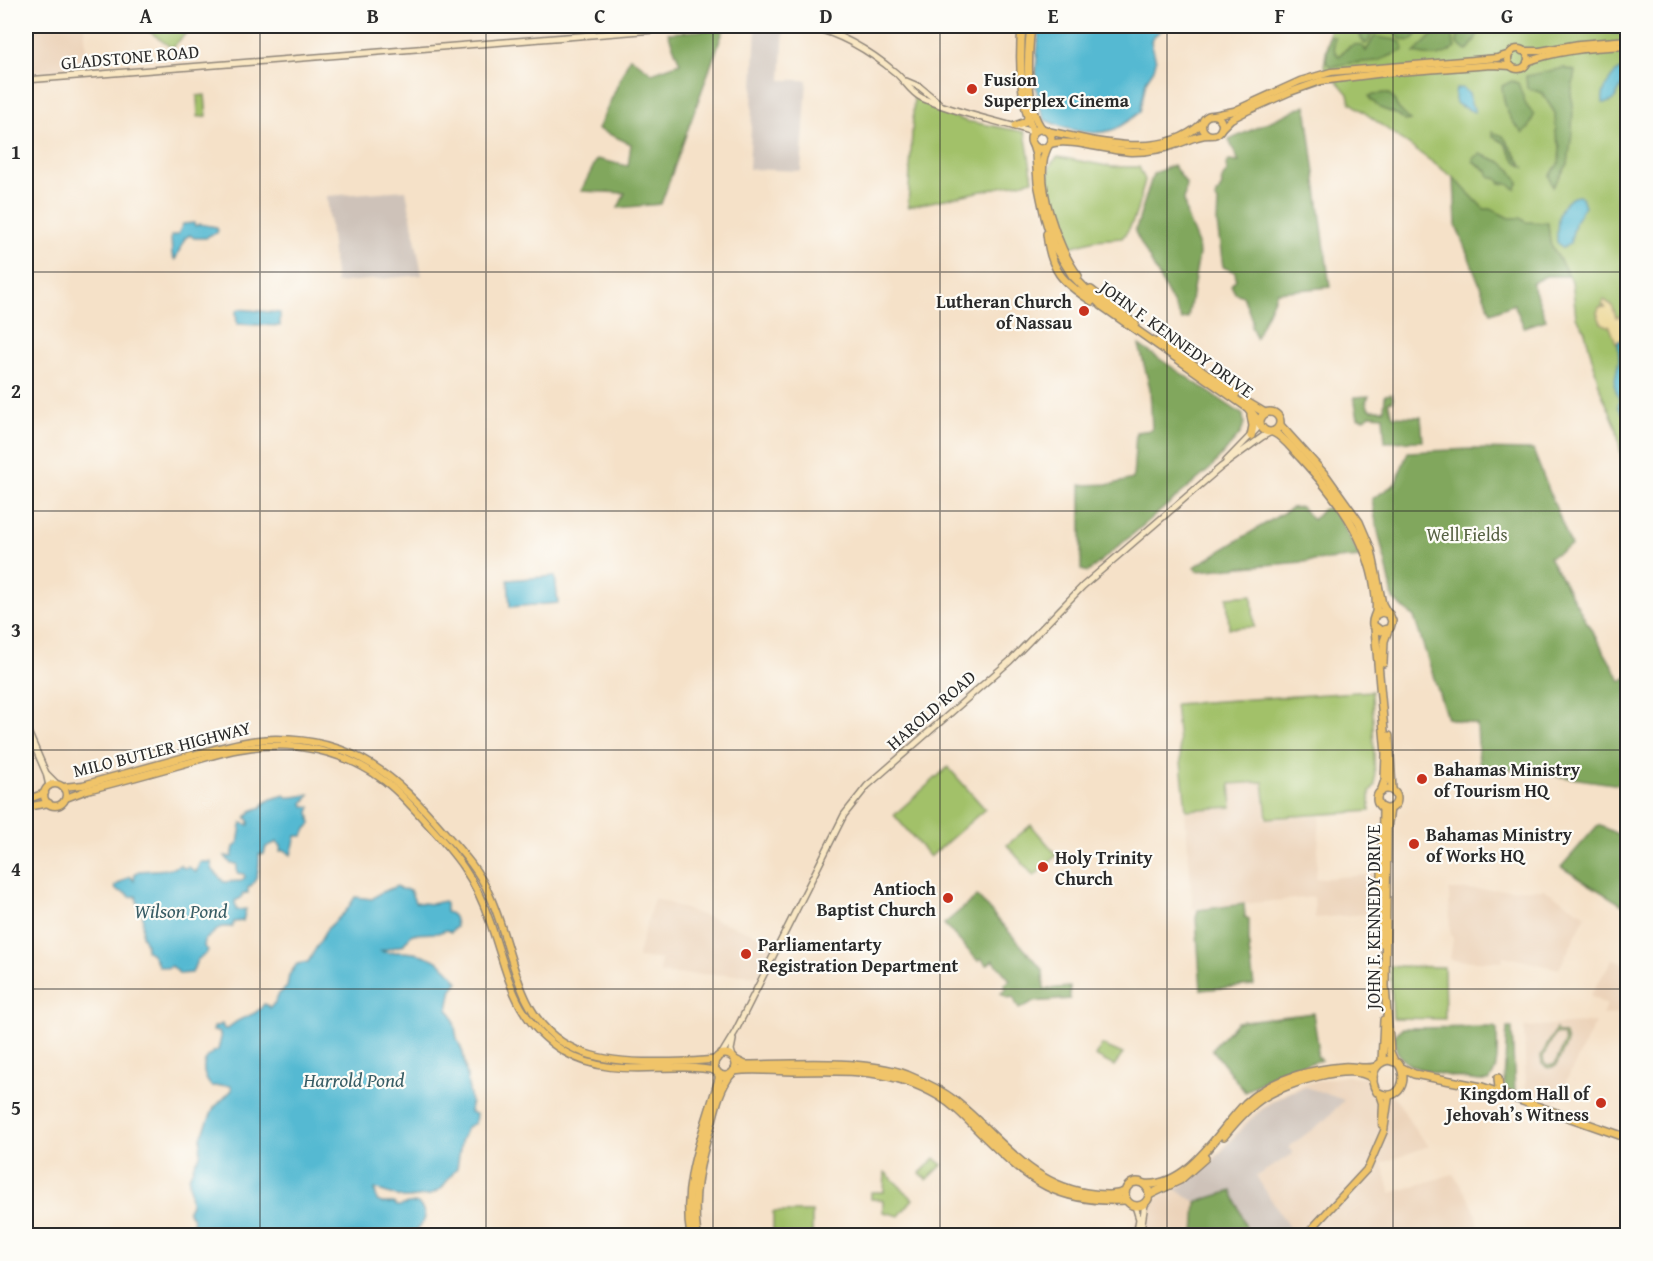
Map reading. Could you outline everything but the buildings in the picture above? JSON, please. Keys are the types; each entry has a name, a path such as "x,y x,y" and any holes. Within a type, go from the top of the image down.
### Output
{"highway":[{"name":"JOHN F. KENNEDY DRIVE","path":"1022,26 1021,69 1036,154 1038,183 1053,244 1065,266 1080,285 1102,306 1248,408 1264,431 1272,432 1282,438 1321,480 1357,530 1364,549 1375,589 1375,615 1372,622 1376,628 1386,754 1385,780 1377,800 1386,808 1385,986 1390,1052 1394,1061"},
{"name":"JOHN F. KENNEDY DRIVE","path":"1031,26 1029,62 1031,91 1035,117 1051,137 1043,157 1043,170 1051,221 1064,254 1082,282 1104,301 1265,413"},
{"path":"1018,128 1028,118"},
{"path":"1045,130 1032,137 1039,150 1048,146"},
{"path":"1248,408 1253,423 1251,436"},
{"name":"JOHN F. KENNEDY DRIVE","path":"1259,423 1261,416 1265,413 1270,411 1276,414 1280,419 1280,425 1326,476 1359,522 1371,550 1382,604 1392,621 1384,641 1383,655 1392,790 1397,801 1386,808"},
{"path":"1272,432 1280,425"},
{"path":"1375,615 1381,612 1387,613"},
{"path":"1376,628 1382,632 1388,630"},
{"path":"1381,792 1386,789 1392,790"},
{"name":"JOHN F. KENNEDY DRIVE","path":"1382,1061 1384,1043 1381,987 1386,808"},
{"path":"1125,1196 1127,1187 1132,1183 1153,1184 1167,1180 1188,1168 1253,1097 1288,1078 1342,1067 1371,1064 1379,1057 1384,1043"},
{"path":"691,1236 689,1198 692,1170 719,1079 715,1064 719,1057 728,1055 745,1065 861,1066 906,1075 936,1088 956,1101 1013,1156 1039,1176 1062,1187 1104,1195 1119,1194 1125,1196 1135,1206 1145,1204 1149,1195 1144,1184"},
{"path":"697,1236 694,1206 699,1162 722,1087 733,1073 734,1059"},
{"path":"1342,1067 1369,1069 1376,1067 1382,1061 1394,1061 1409,1072 1479,1086 1628,1138"},
{"path":"1376,1067 1373,1079 1374,1088 1380,1094 1389,1096 1399,1090 1402,1080 1401,1068"},
{"path":"718,1072 723,1076 733,1073 855,1070 897,1077 920,1086 948,1102 1009,1160 1037,1182 1075,1198 1097,1201 1125,1196"},
{"path":"1149,1195 1172,1184 1195,1168 1239,1118 1256,1103 1278,1089 1308,1079 1348,1072 1366,1073 1373,1079"},
{"path":"1402,1080 1425,1076"},
{"path":"1479,1086 1496,1080 1504,1095"}],"main road":[{"name":"GLADSTONE ROAD","path":"26,80 704,26"},
{"path":"808,26 828,30 859,45 879,58 922,98 967,116 1018,128 1032,137"},
{"path":"1045,130 1114,144 1158,143 1194,130 1206,117 1234,111 1290,85 1323,74 1351,69 1497,58 1515,50 1540,51 1579,44 1628,40"},
{"path":"1048,146 1063,142 1140,152 1167,147 1198,136 1216,134 1231,119 1301,87 1330,79 1481,66 1511,66 1520,69 1527,62 1553,54 1628,46"},
{"path":"1522,51 1527,57 1527,62"},
{"path":"1510,54 1508,60 1511,66"},
{"path":"904,80 928,93 939,103"},
{"path":"913,92 916,86"},
{"path":"922,98 928,93"},
{"path":"1214,115 1220,120 1221,129"},
{"path":"1202,123 1203,130 1209,135"},
{"name":"HAROLD ROAD","path":"1221,467 1251,436 1259,423"},
{"name":"HAROLD ROAD","path":"719,1057 735,1032 844,815 867,786 1010,660 1083,586 1221,467 1262,436 1272,432"},
{"path":"26,727 46,773 45,799 49,803"},
{"name":"MILO BUTLER HIGHWAY","path":"60,786 82,785 230,745 263,739 308,741 354,755 381,769 404,788 474,867 491,897 526,1000 536,1016 554,1036 580,1052 610,1060 647,1062 719,1057"},
{"name":"MILO BUTLER HIGHWAY","path":"66,798 75,793 248,747 297,746 343,757 371,771 395,789 464,866 482,898 516,999 530,1022 543,1036 570,1055 599,1065 626,1070 675,1068 718,1072"},
{"path":"26,807 49,803 59,805 66,798 66,792 46,773"},
{"path":"26,800 60,786"},
{"name":"HAROLD ROAD","path":"734,1059 731,1050 735,1032"},
{"path":"1380,1094 1383,1109 1380,1143"},
{"path":"1305,1236 1368,1168 1384,1131 1389,1096"},
{"path":"1138,1236 1145,1204"},
{"path":"1135,1206 1139,1219 1138,1236"}],"shaded area":[{"path":"26,26 84,26 88,68 26,72"},
{"path":"756,26 784,26 781,80 807,80 801,171 749,169"},
{"path":"406,190 422,275 336,283 327,196"},
{"path":"1262,783 1265,819 1320,817 1316,879 1379,874 1379,913 1315,918 1314,897 1193,909 1185,812 1232,808 1232,785"},
{"path":"1544,889 1586,915 1559,969 1503,956 1502,962 1450,960 1453,939 1450,932 1449,890"},
{"path":"654,898 775,941 759,975 660,974 660,959 637,958"},
{"path":"1613,958 1627,967 1627,995 1617,1014 1602,1015 1607,1005 1590,996"},
{"path":"1596,1022 1555,1103 1526,1097 1524,1027"},
{"path":"1346,1076 1363,1077 1379,1084 1397,1100 1415,1130 1429,1146 1382,1163 1391,1193 1453,1174 1477,1215 1479,1235 1128,1236 1155,1198 1195,1176 1247,1119 1269,1102 1304,1084"},
{"path":"1306,1087 1344,1100 1326,1119 1289,1147 1293,1154 1256,1176 1294,1235 1251,1235 1232,1191 1196,1202 1176,1190 1213,1161 1250,1120 1269,1104 1288,1093"}],"green space":[{"path":"142,26 193,26 172,48"},
{"path":"1330,26 1627,26 1627,487 1616,426 1601,392 1584,328 1576,317 1572,281 1550,243 1546,225 1525,225 1484,211 1454,178 1350,102 1348,94 1324,66"},
{"path":"1363,26 1370,26 1371,31 1370,39 1365,44 1360,36"},
{"path":"1393,26 1418,26 1418,33 1413,40 1402,40 1395,34"},
{"path":"1442,26 1454,26 1452,38 1455,48 1435,56 1414,53"},
{"path":"1459,26 1483,26 1466,51 1457,44"},
{"path":"724,29 661,204 618,208 625,193 581,191 597,159 628,166 631,144 598,129 630,57 652,73 680,63 668,33"},
{"path":"1329,36 1335,37 1334,48 1339,56 1352,45 1362,45 1366,51 1375,36 1398,41 1402,43 1404,50 1378,61 1331,67 1326,62"},
{"path":"1564,68 1575,71 1571,95 1572,132 1568,164 1553,187 1549,176 1559,163 1560,146 1556,134 1555,113 1542,93 1527,88 1526,76"},
{"path":"1512,81 1518,83 1526,105 1534,115 1529,128 1523,133 1510,118 1504,99 1502,86"},
{"path":"1384,93 1392,97 1398,108 1410,120 1405,121 1398,115 1380,108 1369,96"},
{"path":"205,95 207,116 198,117 197,96"},
{"path":"914,96 935,110 966,121 1025,132 1033,180 908,207"},
{"path":"1306,105 1330,287 1277,292 1256,338 1243,296 1235,293 1231,285 1236,279 1235,272 1223,267 1217,223 1218,202 1215,198 1227,172 1226,164 1229,161 1239,162 1229,140"},
{"path":"1492,132 1503,136 1524,167 1505,144 1493,137"},
{"path":"1480,154 1501,162 1510,169 1519,182 1515,189 1489,176 1487,171 1473,161 1473,158"},
{"path":"1058,157 1113,167 1139,167 1145,180 1134,218 1122,238 1095,240 1066,248 1056,219 1049,181 1051,164"},
{"path":"1173,165 1186,183 1184,200 1187,217 1198,244 1199,254 1188,318 1182,320 1135,232 1153,174"},
{"path":"1454,178 1484,209 1491,209 1509,218 1520,218 1526,222 1548,223 1550,243 1569,276 1546,276 1532,283 1546,320 1524,327 1514,304 1491,313 1456,225"},
{"path":"1139,345 1243,415 1244,423 1241,433 1210,469 1088,572 1081,570 1081,485 1113,484 1133,479 1136,432 1152,430 1150,388"},
{"path":"1392,394 1393,401 1388,402 1393,416 1421,417 1423,441 1385,442 1383,416 1370,415 1365,419 1358,418 1354,397 1369,396 1366,401 1368,407 1372,410 1384,410 1385,395"},
{"name":"Well Fields","path":"1471,449 1533,450 1571,546 1549,557 1621,681 1627,677 1627,786 1479,765 1477,725 1447,718 1414,617 1393,599 1372,499 1395,484 1408,452"},
{"path":"1301,507 1313,520 1323,509 1334,507 1360,557 1197,571 1194,567 1291,508"},
{"path":"1252,595 1254,627 1229,628 1227,597"},
{"path":"1372,691 1375,785 1370,792 1370,811 1267,818 1263,782 1230,784 1232,807 1186,810 1175,704"},
{"path":"948,767 985,809 930,857 894,815"},
{"path":"1031,825 1057,855 1034,876 1007,845"},
{"path":"1598,825 1624,837 1627,835 1627,908 1561,867"},
{"path":"977,896 1043,970 1044,989 1070,987 1070,999 1033,1002 1019,1009 1013,997 1008,998 1001,993 1007,989 1004,985 1010,980 993,960 987,965 981,958 978,961 944,924"},
{"path":"1244,904 1245,917 1249,919 1249,950 1254,985 1201,990 1196,918 1198,910"},
{"path":"1390,966 1444,967 1445,1019 1393,1018"},
{"path":"1313,1013 1318,1045 1317,1056 1321,1060 1278,1072 1245,1092 1212,1049 1237,1022"},
{"path":"1494,1027 1497,1030 1497,1058 1492,1077 1488,1081 1470,1080 1412,1066 1404,1061 1395,1045 1395,1034 1402,1028"},
{"path":"1507,1028 1512,1028 1515,1093 1506,1089 1504,1082"},
{"path":"1556,1029 1557,1032 1565,1034 1567,1043 1556,1066 1548,1068 1542,1064 1541,1056","holes":["1555,1034 1563,1035 1565,1042 1555,1064 1548,1066 1544,1063 1543,1057"]},
{"path":"1102,1045 1123,1054 1114,1066 1095,1056"},
{"path":"935,1158 942,1165 927,1180 920,1173"},
{"path":"885,1172 913,1199 899,1216 883,1212 883,1200 871,1199 871,1192 884,1192"},
{"path":"1232,1191 1249,1234 1247,1236 1194,1235 1196,1202"},
{"path":"773,1212 812,1212 812,1235 773,1235"}],"sand":[{"path":"1604,300 1612,305 1616,317 1620,316 1627,323 1626,344 1624,341 1616,343 1610,327 1601,323 1597,313 1599,307 1605,307 1602,304"}],"water":[{"path":"1039,26 1167,26 1151,41 1156,61 1146,81 1140,112 1119,127 1095,133 1078,131 1045,120 1040,109 1036,86"},
{"path":"1606,26 1627,26 1627,31 1612,33"},
{"path":"1627,67 1627,80 1615,98 1608,103 1603,103 1604,92 1609,81 1617,72"},
{"path":"1462,88 1469,93 1474,112 1456,103 1456,89"},
{"path":"1578,196 1582,197 1585,206 1576,220 1570,243 1563,248 1557,242 1559,214 1565,202"},
{"path":"194,223 195,226 200,224 216,227 217,233 206,238 194,238 190,235 185,238 175,260 172,255 171,236 178,234 183,224"},
{"path":"239,309 280,313 280,326 237,324 236,312"},
{"path":"1621,340 1627,347 1627,419 1618,407 1619,400 1614,384 1619,360 1618,342"},
{"path":"555,576 558,603 510,607 508,580"},
{"name":"Wilson Pond","path":"285,795 289,797 310,795 303,803 304,806 311,807 309,812 311,824 303,836 296,836 291,855 285,850 280,851 281,846 277,842 266,847 264,854 259,854 259,868 254,882 248,888 248,893 235,901 236,910 246,909 243,921 234,922 232,927 221,927 205,940 204,947 208,950 197,960 192,973 180,974 172,966 167,968 159,966 152,954 146,950 142,935 143,911 138,905 136,896 130,897 116,890 115,886 130,876 134,881 135,873 139,871 170,869 180,865 196,872 200,862 211,862 212,869 224,882 241,881 245,877 244,874 237,873 237,864 231,864 225,856 232,857 234,847 238,844 241,825 242,823 249,825 249,820 246,818 251,811 262,807 271,799"},
{"name":"Harrold Pond","path":"397,886 410,890 415,902 431,904 444,901 446,912 453,916 455,922 456,927 451,932 446,930 438,933 412,934 403,945 381,951 409,952 434,959 447,968 458,982 452,989 448,1009 453,1017 463,1053 471,1103 470,1112 476,1114 475,1123 467,1127 461,1142 457,1168 441,1189 430,1195 403,1198 375,1189 377,1201 382,1203 394,1203 397,1206 418,1203 425,1217 414,1235 195,1235 193,1219 188,1210 191,1204 189,1178 200,1156 201,1137 214,1108 232,1090 229,1085 211,1086 205,1076 205,1061 208,1056 218,1050 221,1038 219,1031 213,1031 214,1027 222,1024 224,1029 228,1029 236,1022 261,1009 264,1004 270,1008 279,994 287,987 289,975 297,964 308,962 327,929 346,911 355,897 372,899"}],"place":[{"name":"Fusion Superplex Cinema","path":"972,89"},
{"name":"Lutheran Church of Nassau","path":"1084,311"},
{"name":"Bahamas Ministry of Tourism HQ","path":"1422,779"},
{"name":"Bahamas Ministry of Works HQ","path":"1414,844"},
{"name":"Holy Trinity Church","path":"1043,867"},
{"name":"Antioch Baptist Church","path":"948,898"},
{"name":"Parliamentarty Registration Department","path":"746,954"},
{"name":"Kingdom Hall of Jehovah’s Witness","path":"1601,1103"}]}
